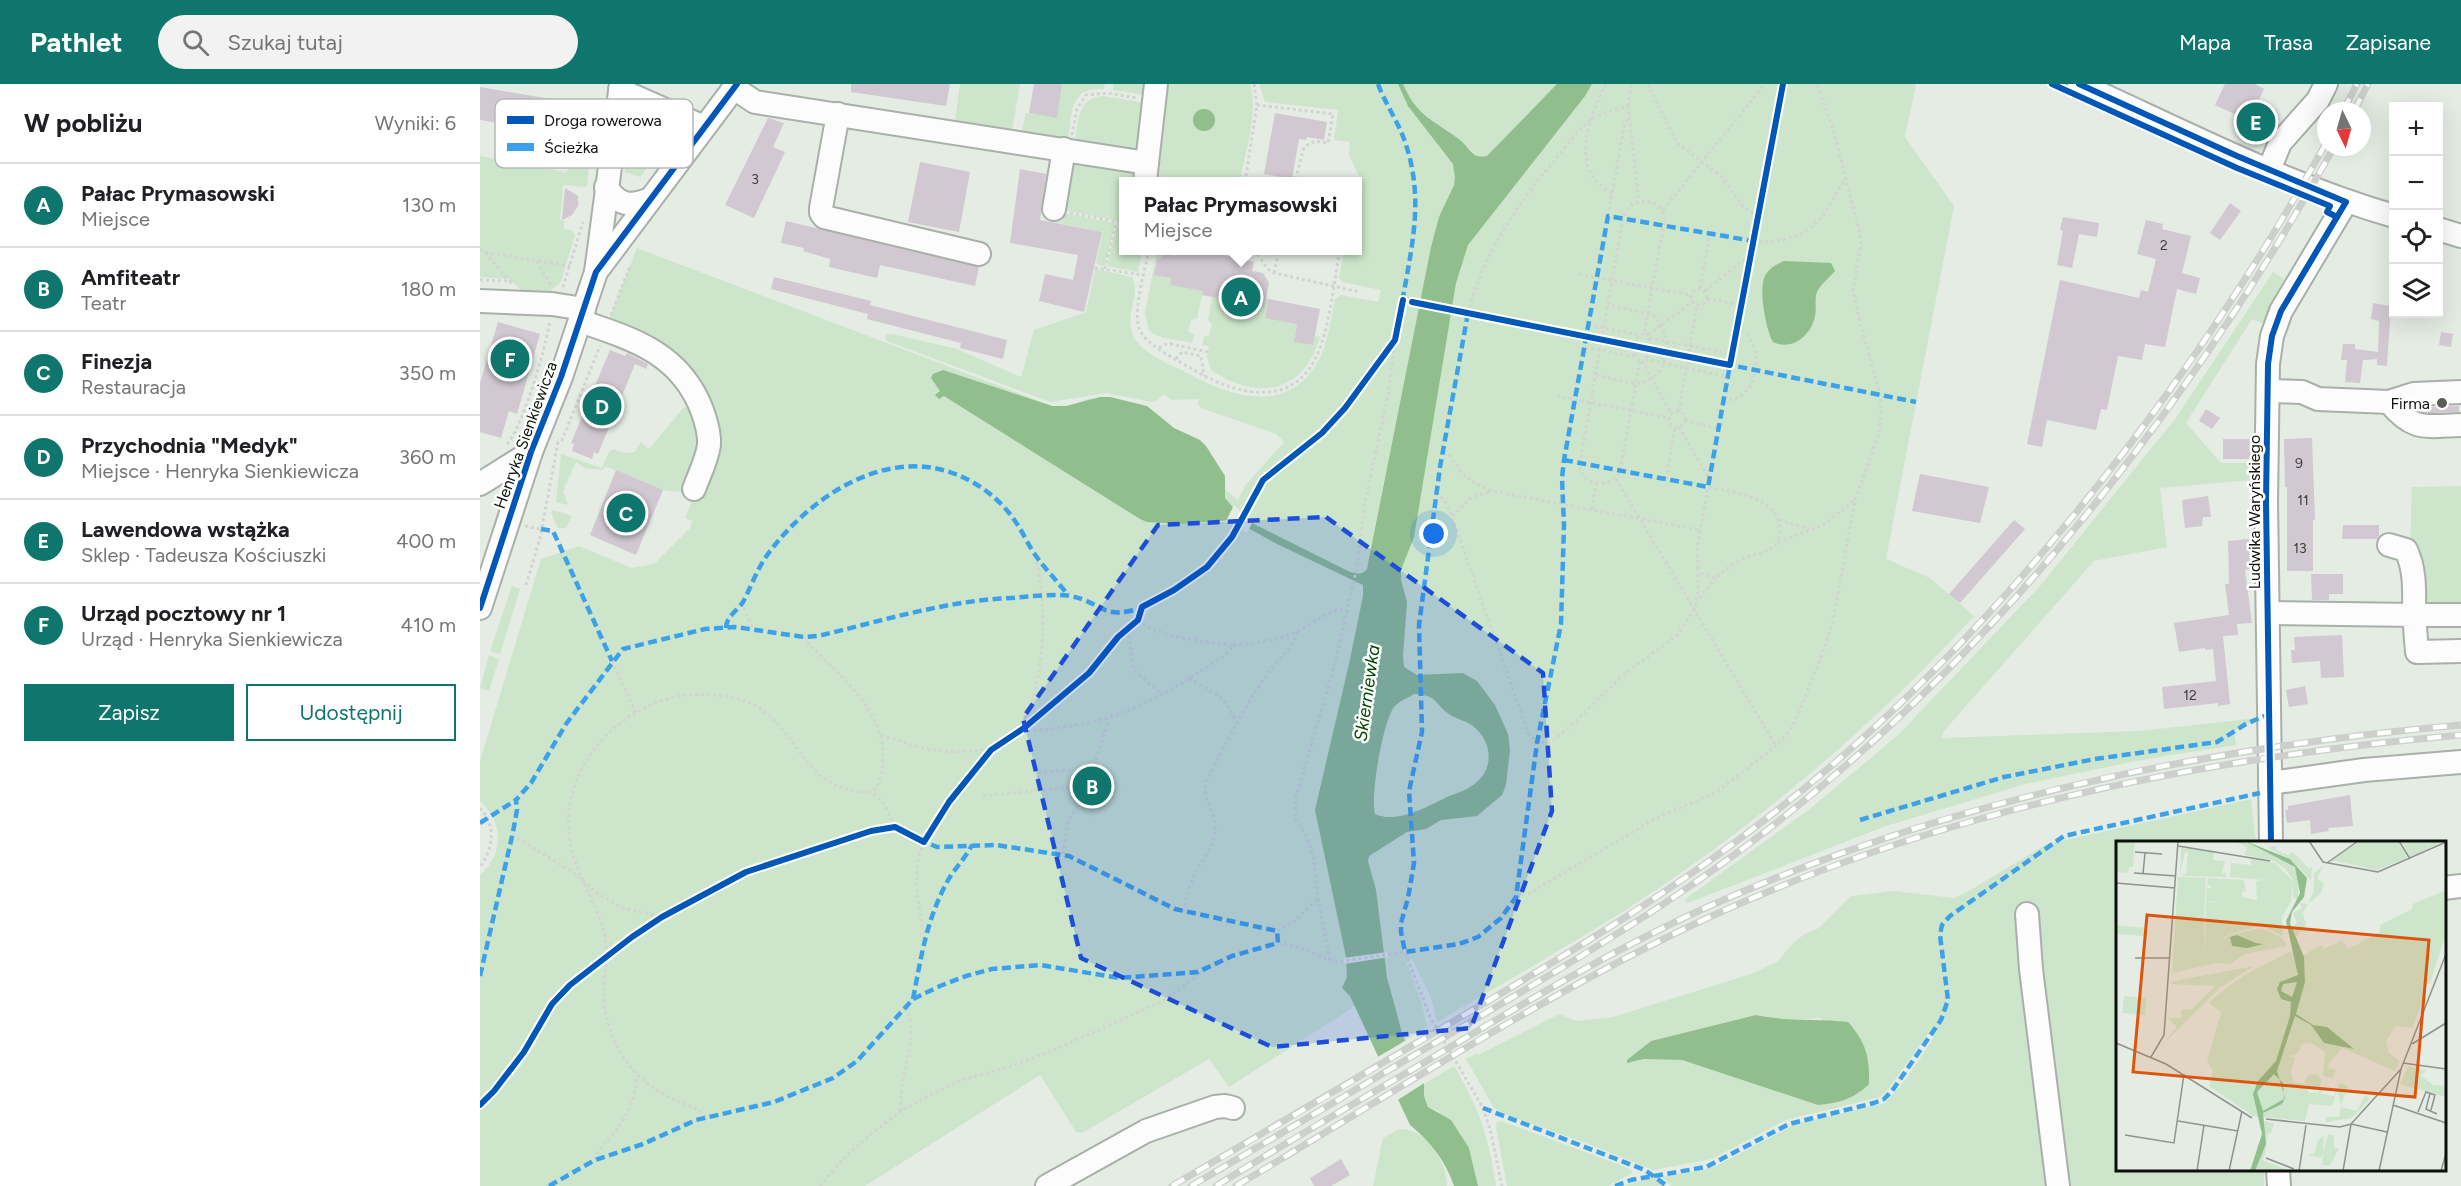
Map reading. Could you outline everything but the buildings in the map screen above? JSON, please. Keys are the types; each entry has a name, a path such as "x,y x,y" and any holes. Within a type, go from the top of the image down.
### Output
{"street":[{"path":"693,142 735,86 755,102 1068,145 1146,172 1156,84"},
{"path":"2079,84 2112,91 2268,170 2346,202 2389,215"},
{"path":"2268,170 2280,143 2318,100 2326,84"},
{"path":"620,87 645,99"},
{"path":"838,114 821,208 824,217 979,254"},
{"path":"693,122 704,127"},
{"path":"1054,210 1068,145"},
{"path":"596,272 609,168"},
{"path":"596,272 626,235 673,168"},
{"path":"606,187 616,200 622,203 630,205 650,199"},
{"name":"Ludwika Waryńskiego","path":"2271,841 2268,391 2272,336 2281,311 2346,202"},
{"path":"2443,230 2461,236"},
{"name":"Henryka Sienkiewicza","path":"480,609 531,452 596,272"},
{"path":"480,301 552,304 582,315 605,329 645,346 671,362 684,376 699,402 709,437 704,464 694,489"},
{"path":"2268,391 2302,392 2318,399 2389,402 2411,394 2461,392"},
{"path":"2389,402 2401,415 2417,426 2461,425"},
{"path":"480,484 531,452"},
{"path":"2389,545 2406,550 2410,558 2414,584 2416,652 2461,651"},
{"path":"2268,613 2461,615"},
{"path":"2270,783 2364,770 2461,762"},
{"path":"2446,888 2461,886"},
{"path":"2027,914 2031,969 2058,1186"},
{"path":"1047,1186 1157,1126 1215,1107 1233,1108"},
{"path":"2278,1171 2279,1186"}],"path":[{"path":"1246,177 1257,105 1254,84"},
{"path":"1606,84 1590,120 1586,148 1588,167 1597,183 1613,193"},
{"path":"1631,84 1628,107 1639,201"},
{"path":"1648,84 1672,137 1720,176 1744,208 1758,216"},
{"path":"1663,210 1765,84"},
{"path":"1516,897 1528,894 1653,820 1718,791 1776,746 1790,730 1805,699 1827,640 1844,566 1855,500 1878,436 1881,407 1875,373 1855,298 1855,276 1861,243 1858,224 1833,129 1818,84"},
{"path":"1068,145 1077,109 1086,95 1108,93 1138,98"},
{"path":"1257,105 1333,114 1328,143 1315,141 1304,147 1296,177"},
{"path":"1468,312 1484,264 1505,225 1542,175 1590,120 1603,113 1628,107"},
{"path":"1608,216 1626,122 1629,117"},
{"path":"2244,147 2254,126"},
{"path":"1753,241 1771,242 1794,237 1808,229 1825,214 1846,181"},
{"path":"1639,201 1654,202 1663,210 1665,226 1648,312 1647,335 1650,349 1642,360 1635,383 1620,471 1616,479 1604,484 1596,484 1585,478 1580,469 1624,214 1631,205 1639,201"},
{"path":"1054,210 1119,222"},
{"path":"1105,269 1116,222"},
{"path":"1700,288 1710,234"},
{"path":"481,251 570,266"},
{"path":"481,251 510,281"},
{"path":"1148,255 1138,310 1138,326 1141,334 1204,376 1245,392 1268,393 1286,389 1313,363 1321,345 1339,255"},
{"path":"1258,255 1267,270 1274,273 1360,292"},
{"path":"1274,273 1278,255"},
{"path":"1705,291 1742,261 1749,260"},
{"path":"537,261 553,288 553,294"},
{"path":"526,585 541,529 558,442 562,440 630,266"},
{"path":"1095,268 1144,275"},
{"path":"1579,274 1690,295"},
{"path":"1690,295 1700,288"},
{"path":"1690,295 1692,302 1697,305 1703,304 1707,298 1705,291 1700,288"},
{"path":"1707,298 1741,305"},
{"path":"1647,335 1692,302"},
{"path":"1596,375 1635,383 1651,378 1664,363 1667,341 1662,325 1648,312 1608,305"},
{"path":"1679,411 1697,305"},
{"path":"507,444 512,439 525,408 550,323"},
{"path":"1588,325 1647,335 1732,354"},
{"path":"1723,400 1739,397 1748,389 1756,370 1752,343 1747,335 1737,328"},
{"path":"1635,357 1634,346 1640,335"},
{"path":"1330,960 1318,898 1314,860 1306,835 1294,815 1295,800 1333,671 1357,567 1365,503 1388,396 1395,340"},
{"path":"1159,348 1166,344 1208,352"},
{"path":"1585,347 1728,377"},
{"path":"1196,350 1203,358 1204,376"},
{"path":"1176,359 1180,353 1196,350"},
{"path":"1642,360 1671,413"},
{"path":"1557,396 1669,418"},
{"path":"1671,413 1679,411"},
{"path":"1679,411 1683,414 1685,421"},
{"path":"1671,413 1669,418 1671,424 1677,427 1709,478"},
{"path":"1666,479 1677,427 1685,421 1718,428"},
{"path":"1444,451 1452,456 1467,477 1492,491 1700,531"},
{"path":"1616,479 1776,746"},
{"path":"1592,509 1596,484"},
{"path":"1436,493 1444,500 1452,516 1528,733 1537,743 1551,742 1572,725 1621,677 1677,635 1695,609 1698,599 1697,548 1707,487 1743,493 1758,499 1779,520 1811,529"},
{"path":"1452,516 1472,497 1492,491"},
{"path":"1698,599 1708,584 1734,564 1823,525 1855,500"},
{"path":"1778,543 1781,531 1779,520"},
{"path":"524,525 541,529"},
{"path":"1036,556 1040,575 1044,635 1035,694 1023,722 1024,728 1041,730 1107,719 1147,703 1190,678 1226,655 1233,645"},
{"path":"1698,569 1716,578"},
{"path":"742,602 752,628"},
{"path":"1138,620 1150,628 1199,641 1233,645 1263,642 1297,632 1328,614 1346,609"},
{"path":"1128,629 1134,670 1161,694"},
{"path":"1183,912 1194,875 1215,833 1215,825 1205,798 1204,786 1236,722 1267,675 1293,643 1297,632"},
{"path":"804,637 856,694 881,735 883,766 873,792"},
{"path":"612,661 636,713"},
{"path":"1190,678 1224,699 1236,722"},
{"path":"706,1117 704,1113 659,1091 637,1075 620,1053 608,1026 604,988 606,942 572,850 568,831 574,786 589,754 636,713 678,696 712,695 744,700 774,719 792,739 806,762 824,780 838,788 858,793 873,792"},
{"path":"1063,854 1068,822 1080,802 1075,782 1079,776 1093,768 1107,726 1107,719"},
{"path":"881,735 926,749 952,752 991,750"},
{"path":"1036,791 1038,774 1041,772 1067,770 1079,776"},
{"path":"983,796 1075,787"},
{"path":"873,792 884,804 895,827"},
{"path":"480,808 491,826 492,841 488,855 480,867"},
{"path":"512,835 573,872 585,884 622,908 662,917"},
{"path":"924,842 916,862 915,875 922,927 926,932"},
{"path":"1277,931 1295,921 1318,898"},
{"path":"1278,943 1302,948 1338,962 1405,952 1431,1019 1483,1108 1502,1186"},
{"path":"820,1186 846,1156 901,1111 931,1094 962,1080 1006,1068 1056,1049 1163,1001 1196,977 1198,972"},
{"path":"901,1111 911,1027 908,1008"},
{"path":"595,1160 596,1155 624,1120 634,1101 637,1075"}],"highlighted area":[{"path":"1326,517 1543,673 1552,811 1471,1028 1272,1047 1081,958 1023,718 1158,525"}],"shaded area":[{"path":"960,84 1020,84 1012,131 955,120"},
{"path":"1062,84 1105,84 1104,89 1093,89 1079,96 1072,111 1068,139 1022,132 1026,113 1057,117"},
{"path":"1114,84 1148,84 1146,95 1113,90"},
{"path":"1165,84 1250,84 1252,119 1241,177 1163,177 1155,174"},
{"path":"1259,84 1916,84 1905,137 1954,206 1886,559 1930,578 1974,616 1909,684 1804,779 1692,865 1598,927 1437,1022 1431,997 1412,959 1406,961 1422,1004 1427,1027 1405,1041 1393,1002 1386,967 1352,1008 1229,1087 1209,1059 1082,1133 1076,1132 1040,1075 865,1186 480,1186 480,875 494,857 498,838 493,818 480,801 480,761 541,559 579,546 632,568 654,564 690,528 692,521 685,518 713,452 690,374 607,325 637,248 1063,410 1090,398 1119,403 1238,500 1245,486 1284,442 1276,434 1201,408 1198,404 1199,399 1172,400 1163,394 1158,400 1151,402 1106,393 1050,402 887,341 885,338 887,334 892,334 957,349 1021,377 1034,330 1086,312 1095,269 1132,277 1135,291 1130,323 1132,331 1139,345 1159,359 1207,383 1245,395 1280,394 1296,386 1310,373 1322,353 1335,299 1341,295 1378,302 1381,290 1342,282 1339,278 1343,255 1362,255 1362,177 1359,177 1349,155 1350,142 1334,140 1338,110 1265,102"},
{"path":"1103,96 1145,103 1137,150 1075,140 1079,117 1084,105"},
{"path":"480,156 495,159 495,168 544,168 565,172 570,168 589,168 587,187 563,185 560,220 564,221 564,229 571,230 575,235 561,282 550,291 521,290 510,279 480,277"},
{"path":"1070,161 1133,170 1132,177 1119,177 1119,221 1059,209"},
{"path":"625,168 647,168 640,177 625,172"},
{"path":"1058,212 1115,223 1105,266 1096,264 1103,232 1048,221"},
{"path":"1117,224 1119,224 1119,255 1141,255 1138,272 1107,266"},
{"path":"1156,255 1164,255 1159,263 1156,263 1154,275 1172,276 1171,285 1203,291 1197,319 1191,320 1188,331 1194,335 1192,343 1152,333 1148,329 1145,313"},
{"path":"2273,272 2284,279 2264,324 2252,319 2186,423 2221,463 2254,463 2254,480 2160,488 2167,547 2094,561 1944,731 1942,738 2139,731 2258,718 2234,731 2236,745 2152,758 2029,783 1886,826 1688,903 1684,900 1811,808 1899,734 2040,586 2175,419"},
{"path":"1213,293 1225,300 1245,304 1258,297 1269,299 1265,317 1297,324 1294,341 1312,345 1315,336 1320,337 1313,356 1303,371 1290,381 1261,388 1245,386 1228,380 1211,370 1207,357 1209,346 1202,345 1212,325 1208,320"},
{"path":"684,407 690,408 703,427 690,486 679,492 663,490 605,466 603,470 585,468 576,462 563,491 568,505 556,502 561,454 602,468 609,452 613,449 624,453 635,452 641,442 649,449"},
{"path":"2461,486 2461,609 2419,608 2410,547 2412,487"},
{"path":"553,510 572,516 566,528 558,528 551,513"},
{"path":"512,586 520,589 500,654 490,651"},
{"path":"489,655 499,659 489,691 480,688"},
{"path":"2251,799 2256,841 2116,841 2116,1171 2264,1171 2264,1186 1672,1186 1662,1177 1700,1171 1718,1165 1802,1123 1885,1103 1907,1078 1934,1037 1928,1034 1880,1097 1786,1120 1712,1159 1653,1170 1502,1113 1494,1108 1466,1059 1559,1014 1576,1021 1613,1017 1751,974 1777,962 1794,942 1806,933 1819,928 1851,896 1894,891 1954,898 2047,844","holes":["1756,1015 1779,1020 1822,1018 1818,1105 1682,1060 1644,1059 1631,1063 1651,1041"]},
{"path":"1454,1066 1482,1123 1496,1186 1478,1186 1469,1148 1438,1111 1429,1107 1424,1096 1424,1084"},
{"path":"1501,1121 1623,1166 1632,1173 1608,1186 1507,1186 1496,1127 1497,1122"},
{"path":"1399,1129 1418,1134 1433,1147 1443,1166 1447,1186 1373,1186 1383,1138"},
{"path":"1654,1178 1664,1186 1621,1186"}],"water":[{"name":"Skierniewka","path":"1398,84 1403,84 1420,111 1460,140 1475,155 1482,157 1487,156 1557,84 1592,84 1468,245 1456,283 1414,537 1401,570 1401,580 1407,602 1404,667 1417,675 1463,673 1477,681 1495,705 1508,734 1510,750 1506,785 1502,795 1477,816 1441,820 1426,829 1407,832 1369,856 1368,861 1376,890 1387,977 1402,1033 1424,1084 1424,1096 1428,1107 1451,1120 1469,1148 1478,1186 1454,1186 1437,1152 1410,1125 1350,996 1342,988 1347,977 1346,957 1315,810 1349,664 1363,596 1363,585 1233,520 1180,524 1147,522 1140,519 944,396 939,399 935,395 940,391 931,378 933,374 943,370 1052,406 1066,406 1100,397 1110,397 1147,406 1174,428 1200,440 1206,446 1225,476 1225,498 1235,510 1252,523 1350,572 1358,574 1363,572 1367,569 1431,247 1439,217 1455,178 1453,164 1408,106","holes":["1414,694 1432,698 1446,712 1471,724 1480,733 1485,741 1489,757 1484,774 1470,787 1420,810 1393,817 1375,814 1376,776 1390,715 1401,701"]},
{"path":"1204,109 1212,112 1215,120 1212,128 1204,131 1196,128 1193,120 1196,112"},
{"path":"1784,261 1831,263 1835,271 1817,292 1815,316 1809,330 1800,340 1787,345 1773,342 1770,336 1762,290 1765,276 1771,268"},
{"path":"1756,1015 1848,1022 1859,1036 1866,1051 1869,1084 1846,1099 1818,1105 1682,1060 1644,1059 1627,1063 1627,1060 1651,1041"}],"pier":[{"path":"1418,298 1454,305 1454,314 1416,307"},
{"path":"1234,505 1253,521 1247,533 1232,523 1225,523"},
{"path":"1388,952 1389,957 1344,964 1343,958"},
{"path":"1408,1039 1426,1082 1396,1101 1376,1058"}],"railway":[{"path":"2348,102 2357,84"},
{"path":"2359,102 2368,84"},
{"path":"1172,1186 1488,1001 1624,918 1722,852 1839,759 1921,683 2000,601 2074,514 2145,424 2210,331 2271,237 2318,156"},
{"path":"1191,1186 1520,993 1626,928 1729,859 1848,764 1930,688 2008,606 2082,520 2152,430 2217,337 2278,243 2329,156"},
{"path":"1216,1186 1596,963 1703,909 1794,871 1886,838 1979,809 2074,785 2266,748 2461,725"},
{"path":"1236,1186 1525,1013 1643,949 1793,881 1885,848 1979,819 2074,795 2266,758 2461,735"}],"marked path":[{"path":"1378,84 1404,139 1414,181 1415,221 1402,303"},
{"path":"1468,313 1440,467 1419,625 1422,732 1409,791 1414,863 1401,923 1405,952 1459,944 1478,937 1501,918 1516,897 1537,743 1561,624 1564,460 1608,216 1753,241"},
{"path":"1564,460 1708,487 1731,359"},
{"path":"1725,364 1916,402"},
{"path":"726,628 730,617 743,602 766,556 807,512 829,495 852,482 877,472 903,467 929,467 955,474 989,493 1009,513 1036,556 1068,595"},
{"path":"541,529 553,531 612,661"},
{"path":"480,976 513,832 517,810 516,800 531,783 566,724 623,649 705,629 735,627 804,637 818,636 913,612 985,600 1064,595 1081,599 1111,612 1143,607"},
{"path":"1860,820 2004,777 2095,759 2217,742 2246,724 2269,714"},
{"path":"1615,1186 1631,1180 1706,1167 1789,1124 1884,1099 1892,1091 1941,1020 1948,1000 1940,935 1942,925 1950,916 2064,836 2260,793"},
{"path":"480,823 516,800"},
{"path":"549,1186 595,1160 643,1144 696,1120 774,1102 833,1078 857,1061 913,999 966,976 992,969 1041,965 1119,978 1198,972 1232,956 1278,943 1277,931 1175,909 1069,856 996,845 937,847 921,840"},
{"path":"913,999 925,940 939,898 972,845"},
{"path":"1483,1108 1645,1170 1667,1186"}],"cycle path":[{"path":"693,143 737,84"},
{"path":"1412,302 1730,365 1783,84"},
{"path":"2052,84 2237,168 2330,206 2327,212 2337,217"},
{"path":"2079,84 2237,156 2346,202 2281,311 2272,336 2268,364 2266,501 2271,841"},
{"path":"480,608 531,452 561,377 596,272 674,168"},
{"path":"480,1105 494,1091 524,1052 552,1004 570,985 662,917 746,872 871,831 895,827 924,842 949,802 991,750 1024,728 1089,673 1118,637 1138,620 1142,607 1174,590 1207,567 1232,537 1263,480 1322,433 1345,408 1395,340 1403,300"}],"place":[{"name":"Lawendowa wstążka","path":"2256,122"},
{"name":"Pałac Prymasowski","path":"1241,297"},
{"name":"Urząd pocztowy nr 1","path":"510,359"},
{"name":"Firma","path":"2442,403"},
{"name":"Przychodnia \"Medyk\"","path":"602,406"},
{"name":"Finezja","path":"626,513"},
{"name":"Amfiteatr","path":"1092,786"}]}
